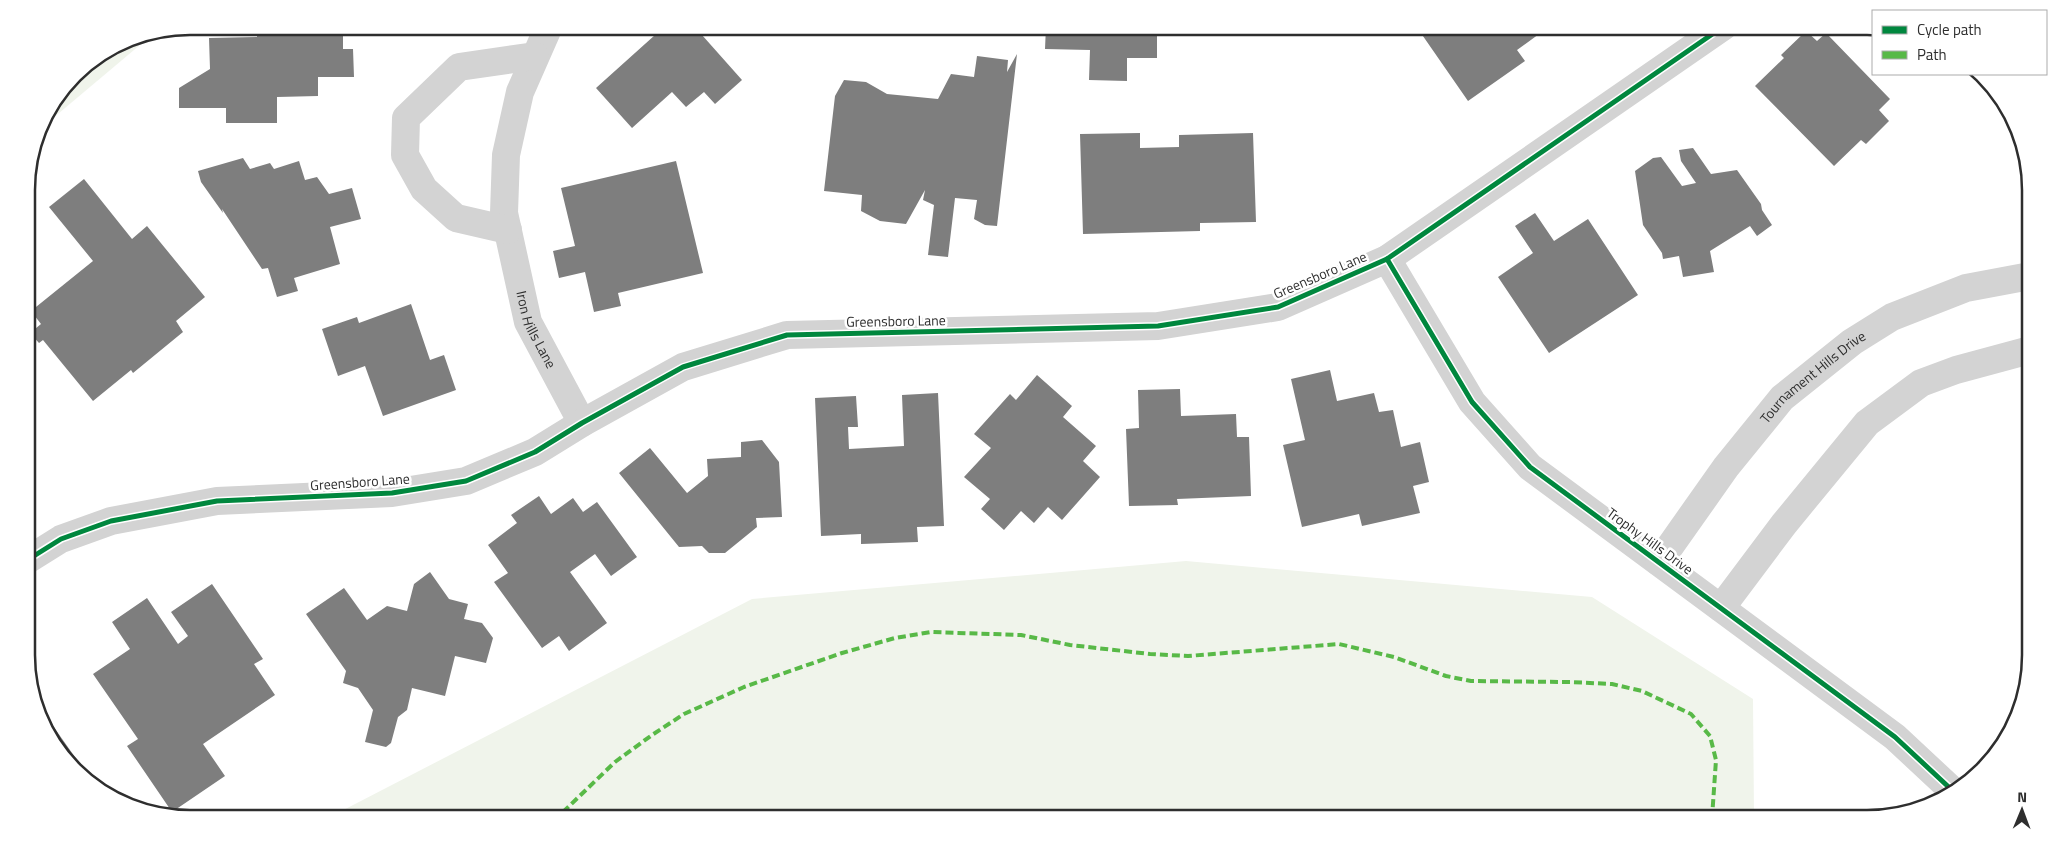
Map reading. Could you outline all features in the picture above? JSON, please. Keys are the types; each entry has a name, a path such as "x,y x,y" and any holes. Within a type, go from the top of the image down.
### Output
{"street":[{"name":"Iron Hills Lane","path":"544,35 520,92 506,156 504,213 528,322 582,423"},
{"name":"Greensboro Lane","path":"35,555 61,539 111,521 217,501 392,493 466,481 535,452 582,423 684,367 787,335 1158,326 1278,307 1387,259 1711,35"},
{"path":"508,230 456,218 424,189 405,155 406,118 459,67 534,56"},
{"name":"Trophy Hills Drive","path":"1387,259 1472,402 1530,467 1895,737 1948,786"},
{"name":"Tournament Hills Drive","path":"1659,562 1726,467 1782,398 1852,342 1892,317 1966,288 2022,278"},
{"path":"1721,608 1784,524 1867,424 1921,383 1956,370 2022,352"}],"shaded area":[{"path":"143,42 52,119 73,88 88,73 112,56"},
{"path":"1186,561 1592,597 1753,699 1754,810 343,810 752,599"}],"building":[{"path":"257,35 343,35 343,49 353,49 354,77 318,77 318,96 277,97 277,123 226,123 226,108 179,108 179,88 210,69 209,38 257,37"},
{"path":"655,35 702,35 742,80 715,104 704,92 686,107 672,92 632,128 596,88"},
{"path":"1046,35 1157,35 1157,58 1127,58 1127,81 1089,80 1090,50 1045,49"},
{"path":"1422,35 1538,35 1517,50 1525,61 1468,101"},
{"path":"1802,35 1810,35 1817,41 1824,35 1828,35 1890,99 1879,110 1889,121 1866,144 1861,140 1834,166 1755,86 1784,58 1781,55"},
{"path":"1017,54 997,226 985,225 974,219 977,200 955,198 948,257 928,255 934,205 923,200 925,190 906,224 880,221 861,211 862,195 824,191 835,96 844,80 866,82 887,94 938,99 951,74 974,77 977,56 1008,60 1007,72"},
{"path":"1140,133 1140,148 1179,147 1179,135 1253,133 1256,222 1200,223 1200,231 1083,234 1080,134"},
{"path":"1693,148 1711,174 1737,170 1761,204 1762,210 1772,225 1757,236 1750,226 1710,251 1714,272 1683,277 1679,256 1663,259 1662,253 1643,225 1635,171 1653,158 1661,157 1682,186 1696,183 1681,161 1679,150"},
{"path":"243,158 250,169 270,163 274,169 299,161 305,180 317,177 329,194 352,188 361,219 330,227 340,264 294,278 298,291 277,297 268,268 262,269 222,209 223,213 201,182 198,171"},
{"path":"676,161 703,273 618,293 621,306 594,312 585,272 559,278 553,251 575,246 561,188"},
{"path":"84,179 132,239 147,226 205,297 176,321 183,332 133,373 131,370 93,401 43,340 39,343 35,339 35,329 41,324 35,316 35,308 93,261 49,207"},
{"path":"1535,213 1554,241 1588,219 1638,295 1549,353 1498,277 1533,253 1515,226"},
{"path":"411,304 430,360 444,355 456,390 383,416 365,366 338,376 322,329 357,317 359,323"},
{"path":"1330,370 1337,401 1374,393 1379,412 1393,410 1401,447 1420,442 1429,482 1413,486 1420,513 1362,526 1359,514 1302,527 1283,445 1305,440 1291,379"},
{"path":"1037,375 1072,406 1063,417 1096,446 1083,461 1100,477 1062,520 1048,507 1034,523 1021,511 1004,530 981,509 990,499 964,477 991,448 974,434 1010,394 1016,400"},
{"path":"1180,389 1181,416 1236,414 1237,437 1249,437 1251,496 1177,499 1178,505 1129,506 1126,429 1139,428 1138,390"},
{"path":"938,393 944,526 917,527 918,542 861,544 861,534 821,536 815,398 856,396 858,427 848,427 849,449 904,446 902,395"},
{"path":"762,440 779,462 782,517 756,518 757,527 725,553 709,553 702,546 679,547 619,473 650,448 687,493 708,476 707,459 741,457 741,442"},
{"path":"539,496 551,514 573,498 583,512 597,502 637,557 611,576 595,554 570,572 607,623 569,651 559,636 542,648 494,582 508,573 488,545 517,523 511,515"},
{"path":"430,572 449,599 468,604 464,619 482,623 493,638 486,663 455,656 445,696 412,688 407,710 398,717 391,743 386,747 365,742 373,710 358,688 343,683 346,671 306,614 344,588 367,620 387,606 407,611 414,584"},
{"path":"212,584 263,659 254,664 275,695 203,744 225,776 176,809 170,809 127,746 138,739 93,674 130,649 112,622 147,598 178,644 188,636 171,612"},
{"path":"50,722 79,763 61,741"}],"marked path":[{"path":"565,810 615,762 684,714 744,687 842,653 895,638 931,632 1021,635 1070,645 1150,654 1188,656 1339,644 1394,657 1446,676 1471,681 1612,684 1642,691 1691,714 1710,736 1716,760 1713,810"}],"cycle path":[{"path":"35,555 61,539 111,521 217,501 392,493 466,481 535,452 582,423 683,367 787,335 1158,326 1278,307 1387,259 1711,35"},
{"path":"1387,259 1472,402 1530,467 1895,737 1948,786"}]}
